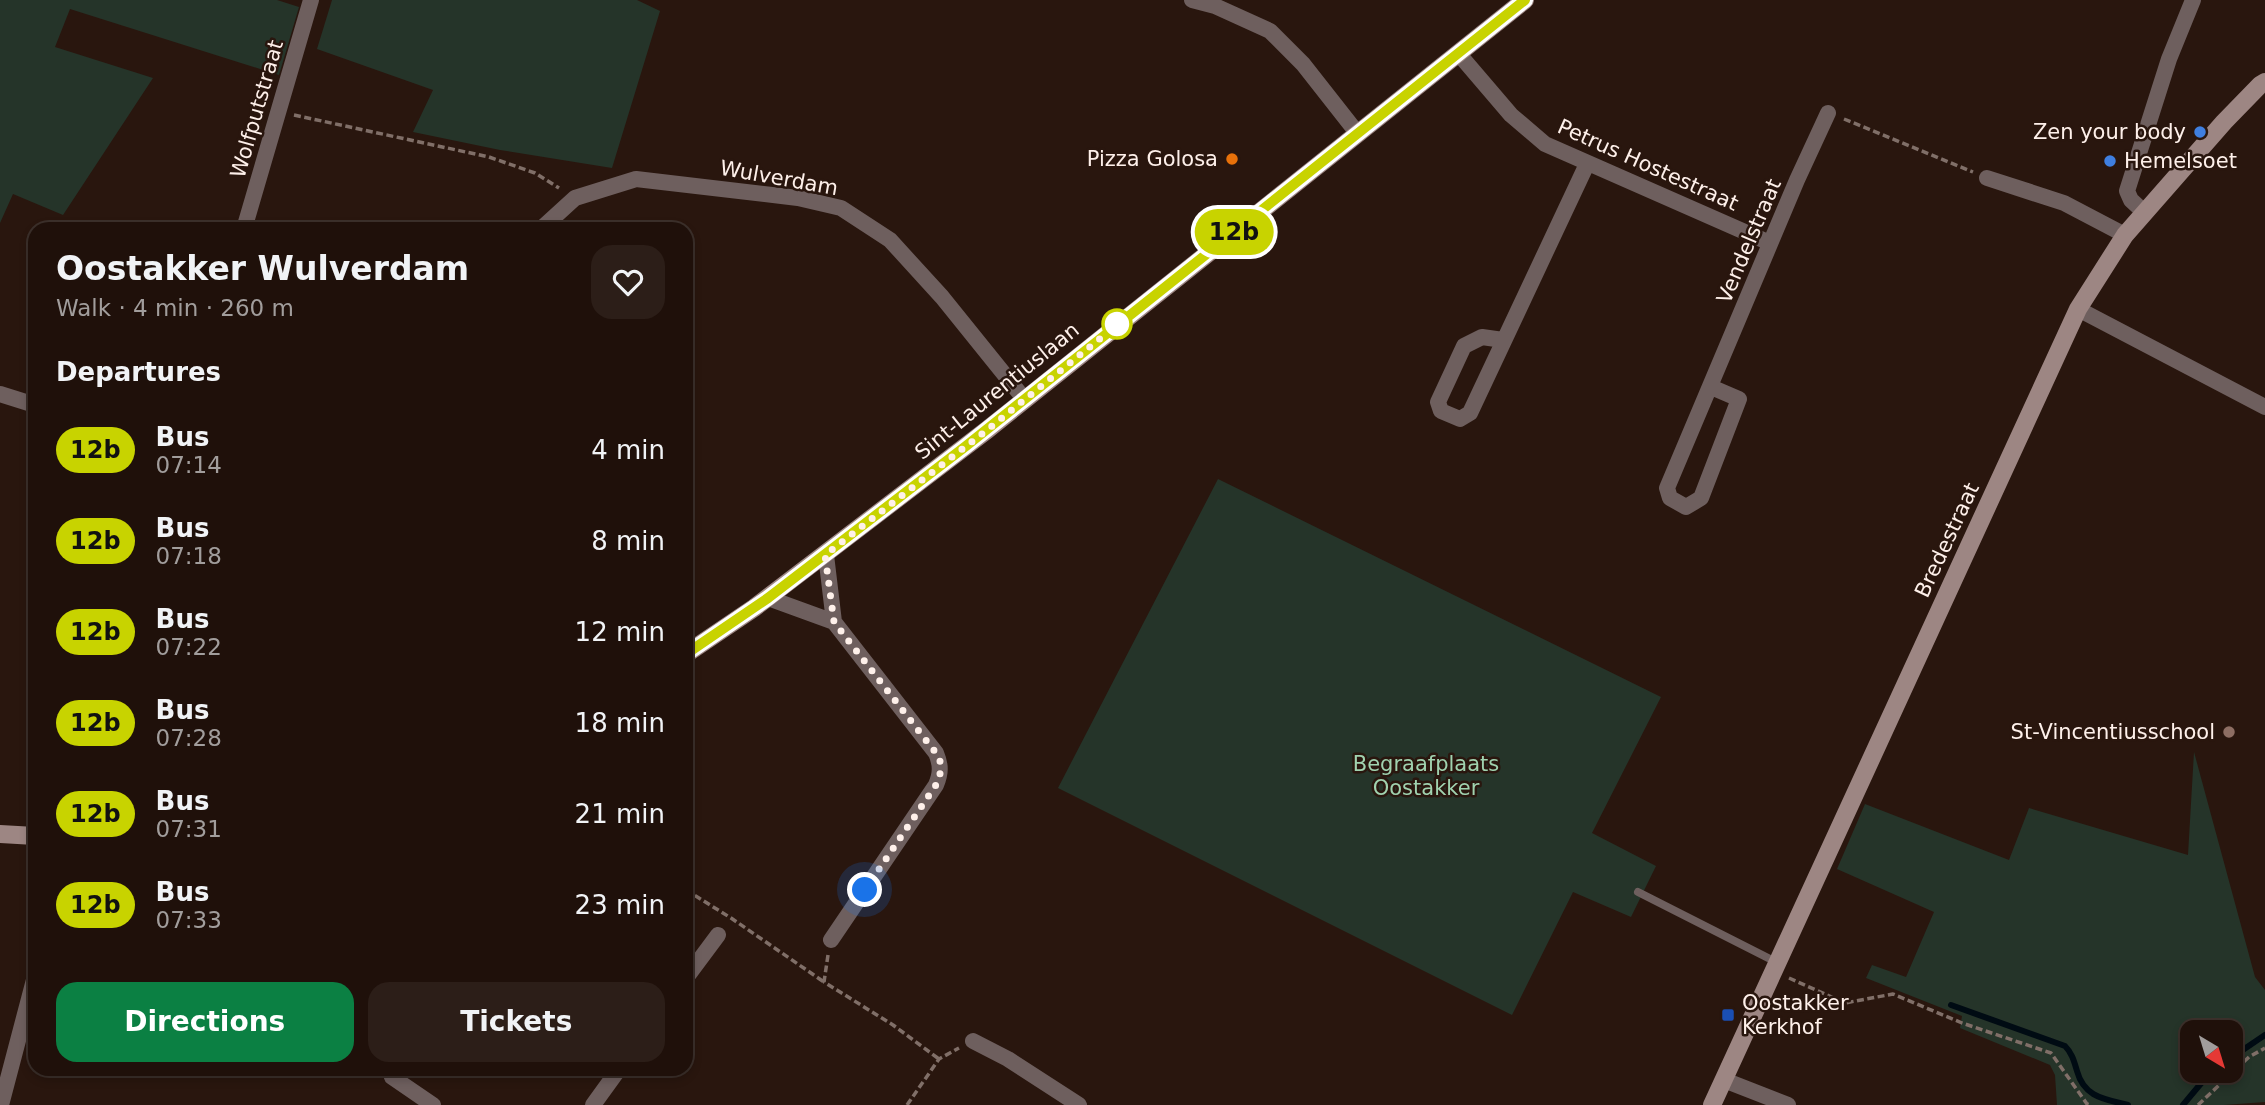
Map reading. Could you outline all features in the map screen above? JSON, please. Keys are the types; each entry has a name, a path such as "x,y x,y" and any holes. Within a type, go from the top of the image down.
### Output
{"street":[{"name":"Wolfputstraat","path":"246,222 311,0"},
{"path":"1192,0 1215,6 1270,30 1303,64 1358,134"},
{"name":"Sint-Laurentiuslaan","path":"693,649 768,598 1025,400 1525,0"},
{"path":"2144,212 2131,200 2127,191 2168,59 2193,0"},
{"name":"Petrus Hostestraat","path":"1458,53 1511,115 1545,144 1770,243"},
{"name":"Bredestraat","path":"1712,1105 2078,309 2125,235 2224,122 2265,82"},
{"name":"Vendelstraat","path":"1711,387 1739,399 1701,498 1686,507 1670,498 1667,488 1828,113"},
{"path":"1503,340 1482,337 1464,346 1438,402 1441,411 1460,419 1470,413 1587,164"},
{"path":"1987,178 2064,203 2125,235"},
{"name":"Wulverdam","path":"549,222 575,198 636,179 798,198 841,208 890,240 942,297 1025,400"},
{"path":"2078,309 2265,407"},
{"path":"0,394 28,403"},
{"path":"825,555 834,622 940,761 940,774 936,785 831,940"},
{"path":"768,598 834,622"},
{"path":"0,834 28,836"},
{"path":"693,969 718,935"},
{"path":"1,1105 28,1003"},
{"path":"973,1041 1008,1059 1079,1105"},
{"path":"392,1076 433,1105"},
{"path":"593,1105 614,1076"},
{"path":"1724,1080 1788,1105"}],"lane":[{"path":"1638,892 1775,969"}],"path":[{"path":"278,111 489,157 535,173 575,198"},
{"path":"1828,113 1987,178"},
{"path":"693,894 824,982 893,1024 939,1059"},
{"path":"824,982 831,940"},
{"path":"1775,969 1845,1003 1894,995 1962,1023 2051,1053 2090,1105"},
{"path":"907,1105 939,1059 973,1041"},
{"path":"2197,1105 2249,1057 2265,1048"}],"green space":[{"path":"0,0 277,0 299,7 279,75 70,9 55,47 153,78 63,215 13,194 0,223"},
{"path":"332,0 637,0 660,11 612,168 500,150 413,132 433,90 317,49"},
{"name":"Begraafplaats Oostakker","path":"1218,479 1661,697 1592,833 1656,866 1631,917 1573,892 1512,1015 1058,788"},
{"path":"2194,752 2255,977 2265,990 2265,1102 2224,1105 2057,1105 2055,1075 2050,1065 1960,1028 1962,1016 1866,978 1872,965 1906,977 1934,912 1837,869 1865,804 2009,860 2029,808 2188,855"}],"waterway":[{"path":"1951,1005 2065,1046 2073,1057 2080,1080 2090,1092 2128,1105"},
{"path":"2244,1049 2265,1035"},
{"path":"2183,1105 2201,1083"}],"bus line":[{"name":"12b","path":"693,649 840,544 1025,400 1525,0"}],"place":[{"name":"Zen your body","path":"2200,132"},
{"name":"Pizza Golosa","path":"1232,159"},
{"name":"Hemelsoet","path":"2110,161"},
{"name":"St-Vincentiusschool","path":"2229,732"},
{"name":"Oostakker Kerkhof","path":"1728,1015"}],"route":[{"path":"865,890 936,785 940,774 940,761 834,622 825,555 987,430 1123,320 1117,324"}]}
